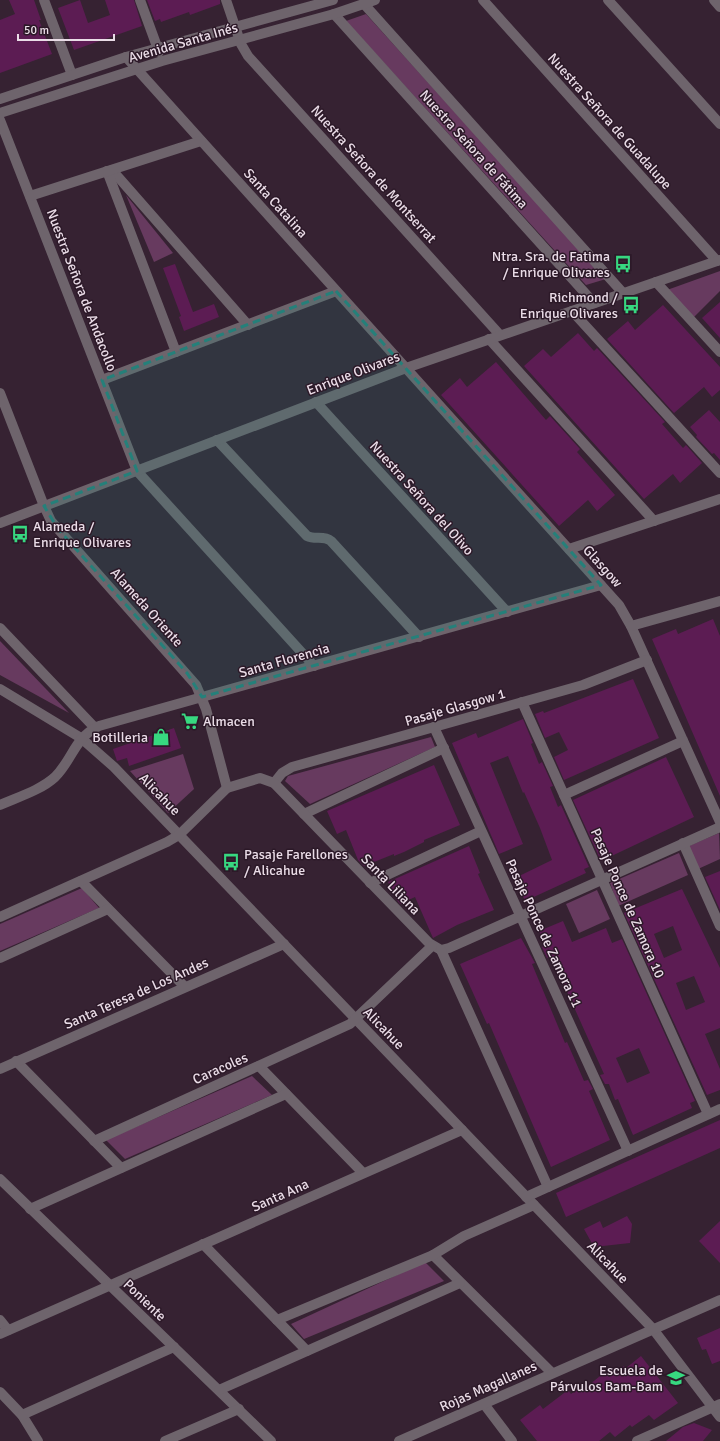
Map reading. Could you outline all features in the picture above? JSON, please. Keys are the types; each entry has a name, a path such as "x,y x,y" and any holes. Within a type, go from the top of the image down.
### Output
{"street":[{"path":"44,0 72,75"},
{"path":"140,0 162,61"},
{"name":"Nuestra Señora de Montserrat","path":"226,0 240,40 248,56 500,335"},
{"name":"Avenida Santa Inés","path":"0,99 126,57 236,27 308,4 333,0"},
{"name":"Avenida Santa Inés","path":"0,113 162,61 334,14 375,0"},
{"name":"Nuestra Señora de Guadalupe","path":"483,0 719,260"},
{"path":"608,0 720,124"},
{"path":"714,0 720,7"},
{"path":"308,4 313,20"},
{"name":"Nuestra Señora de Fátima","path":"364,4 623,293"},
{"name":"Nuestra Señora de Fátima","path":"334,14 594,303"},
{"name":"Santa Catalina","path":"126,57 406,368"},
{"name":"Nuestra Señora de Andacollo","path":"0,120 137,471"},
{"path":"30,196 201,141"},
{"path":"110,170 126,186 248,325"},
{"path":"110,170 114,191 176,352"},
{"path":"114,191 119,186 126,186"},
{"name":"Enrique Olivares","path":"0,523 406,368 719,260"},
{"path":"656,282 720,352"},
{"path":"102,380 336,291"},
{"path":"572,311 720,473"},
{"path":"489,339 654,521"},
{"name":"Glasgow","path":"406,368 619,605 647,660 720,822"},
{"name":"Alameda Oriente","path":"0,393 44,506 58,530 187,673 202,697 227,788"},
{"name":"Nuestra Señora del Olivo","path":"316,402 507,612"},
{"path":"217,440 307,536 313,538 325,538 331,541 419,636"},
{"path":"137,471 314,666"},
{"path":"569,549 720,499"},
{"name":"Santa Florencia","path":"0,805 40,787 55,777 66,763 81,738 95,728 601,585"},
{"path":"631,626 720,601"},
{"path":"0,628 95,728"},
{"name":"Pasaje Glasgow 1","path":"274,783 282,773 292,767 590,683 647,660"},
{"name":"Alicahue","path":"2,692 81,738 114,767 653,1329 716,1406 720,1417"},
{"name":"Pasaje Ponce de Zamora 10","path":"522,702 708,1114"},
{"name":"Pasaje Ponce de Zamora 11","path":"434,727 628,1151"},
{"path":"564,795 684,741"},
{"path":"304,814 444,748"},
{"path":"0,917 179,835 227,788 260,778 274,783"},
{"name":"Santa Liliana","path":"274,783 370,883 436,948"},
{"path":"548,1187 436,948 449,948 720,827"},
{"path":"370,883 482,831"},
{"path":"683,843 720,926"},
{"path":"81,881 185,987"},
{"path":"0,958 108,909"},
{"name":"Santa Teresa de Los Andes","path":"0,1069 284,944"},
{"name":"Caracoles","path":"94,1141 341,1029 356,1019 436,948"},
{"path":"16,1061 120,1168"},
{"path":"259,1066 363,1173"},
{"path":"30,1209 286,1094"},
{"path":"526,1197 720,1109"},
{"name":"Santa Ana","path":"4,1332 462,1130"},
{"name":"Poniente","path":"0,1179 272,1441"},
{"path":"277,1320 433,1255 464,1236 534,1205"},
{"path":"203,1244 307,1351"},
{"path":"433,1255 552,1373"},
{"path":"219,1390 460,1283"},
{"name":"Rojas Magallanes","path":"399,1441 720,1300"},
{"path":"0,1320 4,1332"},
{"path":"22,1415 174,1347"},
{"path":"0,1392 22,1415 38,1441"},
{"path":"484,1404 512,1441"},
{"path":"637,1441 716,1406"},
{"path":"165,1441 238,1409"}],"highlighted area":[{"path":"336,291 601,585 202,697 187,673 58,529 44,506 137,471 102,380"}],"shaded area":[{"path":"366,14 606,279 586,285 346,21"},
{"path":"126,195 173,253 154,262"},
{"path":"720,271 720,291 693,318 667,290"},
{"path":"0,641 69,713 0,675"},
{"path":"431,737 435,747 310,804 285,781 288,776"},
{"path":"183,754 194,789 168,813 130,771"},
{"path":"719,833 720,859 698,869 689,846"},
{"path":"679,853 688,875 618,906 610,883"},
{"path":"82,888 99,908 0,951 0,924"},
{"path":"597,890 610,919 579,933 566,904"},
{"path":"252,1076 272,1095 125,1159 106,1140"},
{"path":"425,1262 444,1281 304,1339 291,1324"}],"building":[{"path":"9,0 34,0 41,20 39,20 52,54 0,73 0,20 15,14"},
{"path":"80,0 88,23 110,15 105,0 134,0 142,26 74,50 58,8"},
{"path":"147,0 220,0 220,4 190,15 189,12 161,22 160,19 155,21"},
{"path":"175,264 193,312 214,304 219,317 184,331 179,317 181,316 163,268"},
{"path":"720,302 720,338 702,318"},
{"path":"663,305 720,367 720,390 712,397 704,387 674,413 607,339 628,321 635,330"},
{"path":"578,333 594,351 597,348 665,422 662,424 683,448 686,445 702,463 680,483 673,474 644,499 524,366 543,349 551,357"},
{"path":"496,362 546,420 550,416 580,449 577,452 615,495 597,511 588,500 559,526 441,395 460,378 467,387"},
{"path":"709,410 720,422 720,460 714,453 712,454 696,437 697,435 690,427"},
{"path":"713,619 720,636 720,796 652,639 676,629 678,634"},
{"path":"633,679 659,738 564,780 554,757 568,750 559,732 545,738 535,714 543,711 544,713"},
{"path":"523,719 533,743 531,744 539,764 542,762 553,786 550,787 558,807 561,805 589,867 584,869 586,873 525,901 515,878 552,860 540,828 524,792 523,793 508,756 490,763 523,844 499,854 452,743 476,733 478,738"},
{"path":"174,728 181,748 129,766 127,758 117,761 113,749"},
{"path":"666,757 694,817 601,861 573,800"},
{"path":"434,765 460,825 424,840 424,842 404,852 394,856 394,854 364,866 358,860 346,830 337,834 327,811"},
{"path":"469,846 480,873 478,874 494,910 457,925 433,938 415,897 400,904 388,882"},
{"path":"720,871 720,910 705,877"},
{"path":"682,889 720,968 720,1028 705,1034 720,1069 720,1090 707,1095 624,913","holes":["673,926 682,950 664,958 654,934","694,976 705,1002 686,1010 676,983"]},
{"path":"563,921 572,942 606,928 612,943 622,939 695,1101 690,1103 692,1108 633,1135 618,1099 615,1100 609,1084 605,1084 600,1075 604,1074 551,956 547,958 542,947 545,945 539,931","holes":["639,1048 650,1073 627,1083 616,1058"]},
{"path":"521,938 535,963 532,964 565,1043 567,1042 584,1081 588,1080 593,1089 589,1091 610,1140 551,1167 489,1023 487,1024 460,964"},
{"path":"720,1120 720,1148 566,1217 556,1193"},
{"path":"627,1216 632,1224 630,1243 594,1247 584,1229 600,1221 603,1228"},
{"path":"720,1221 720,1263 699,1241"},
{"path":"720,1328 720,1361 712,1364 706,1349 702,1350 697,1338"},
{"path":"641,1356 678,1403 654,1420 649,1415 632,1427 630,1425 615,1437 610,1432 599,1441 537,1441 520,1420 540,1405 543,1409 568,1390 571,1394 587,1382 589,1385 605,1372 609,1377 624,1366 626,1368"},
{"path":"694,1423 712,1430 703,1441 666,1441 683,1427"}],"place":[{"name":"Ntra. Sra. de Fatima / Enrique Olivares","path":"623,264"},
{"name":"Richmond / Enrique Olivares","path":"631,305"},
{"name":"Alameda / Enrique Olivares","path":"20,534"},
{"name":"Almacen","path":"190,721"},
{"name":"Botilleria","path":"161,737"},
{"name":"Pasaje Farellones / Alicahue","path":"231,862"},
{"name":"Escuela de Párvulos Bam-Bam","path":"676,1378"}]}
